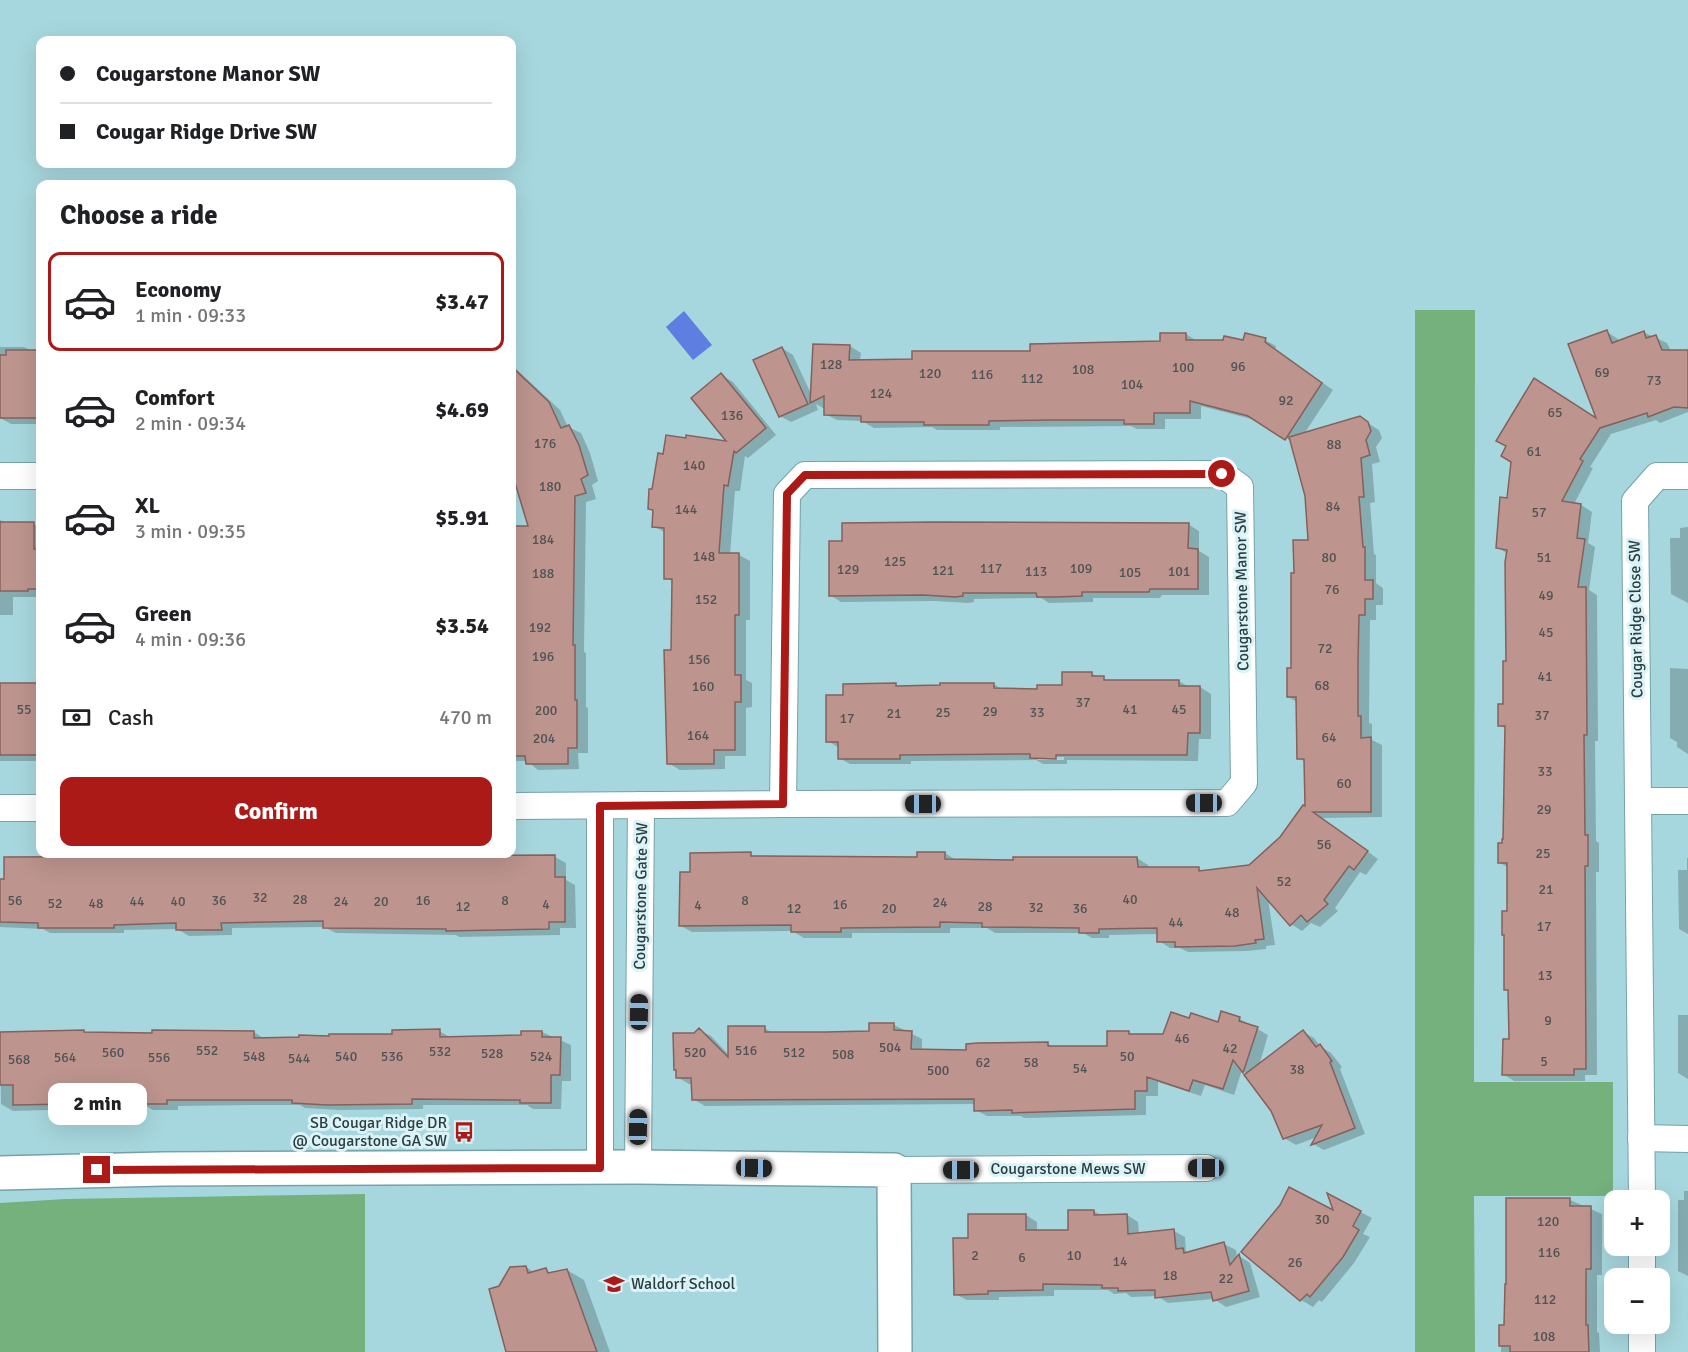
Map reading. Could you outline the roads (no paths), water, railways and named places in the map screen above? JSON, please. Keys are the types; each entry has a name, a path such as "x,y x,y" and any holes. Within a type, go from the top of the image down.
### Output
{"street":[{"name":"Cougarstone Manor SW","path":"516,806 1227,803 1244,783 1240,486 1222,474 805,475 787,494 783,804"},
{"path":"0,477 36,476"},
{"name":"Cougar Ridge Close SW","path":"1641,1190 1635,501 1657,476 1688,476"},
{"path":"1638,801 1688,801"},
{"name":"Cougarstone Gate SW","path":"638,1167 641,805"},
{"path":"600,806 600,1168"},
{"path":"0,808 36,808"},
{"path":"1641,1138 1688,1139"},
{"path":"0,1173 162,1169 638,1167 894,1170 895,1352"},
{"name":"Cougarstone Mews SW","path":"894,1170 1206,1168"},
{"path":"1642,1334 1642,1352"}],"water":[{"path":"684,311 712,345 693,360 666,327"}],"place":[{"name":"SB Cougar Ridge DR @ Cougarstone GA SW","path":"464,1132"},
{"name":"Waldorf School","path":"614,1284"}]}
